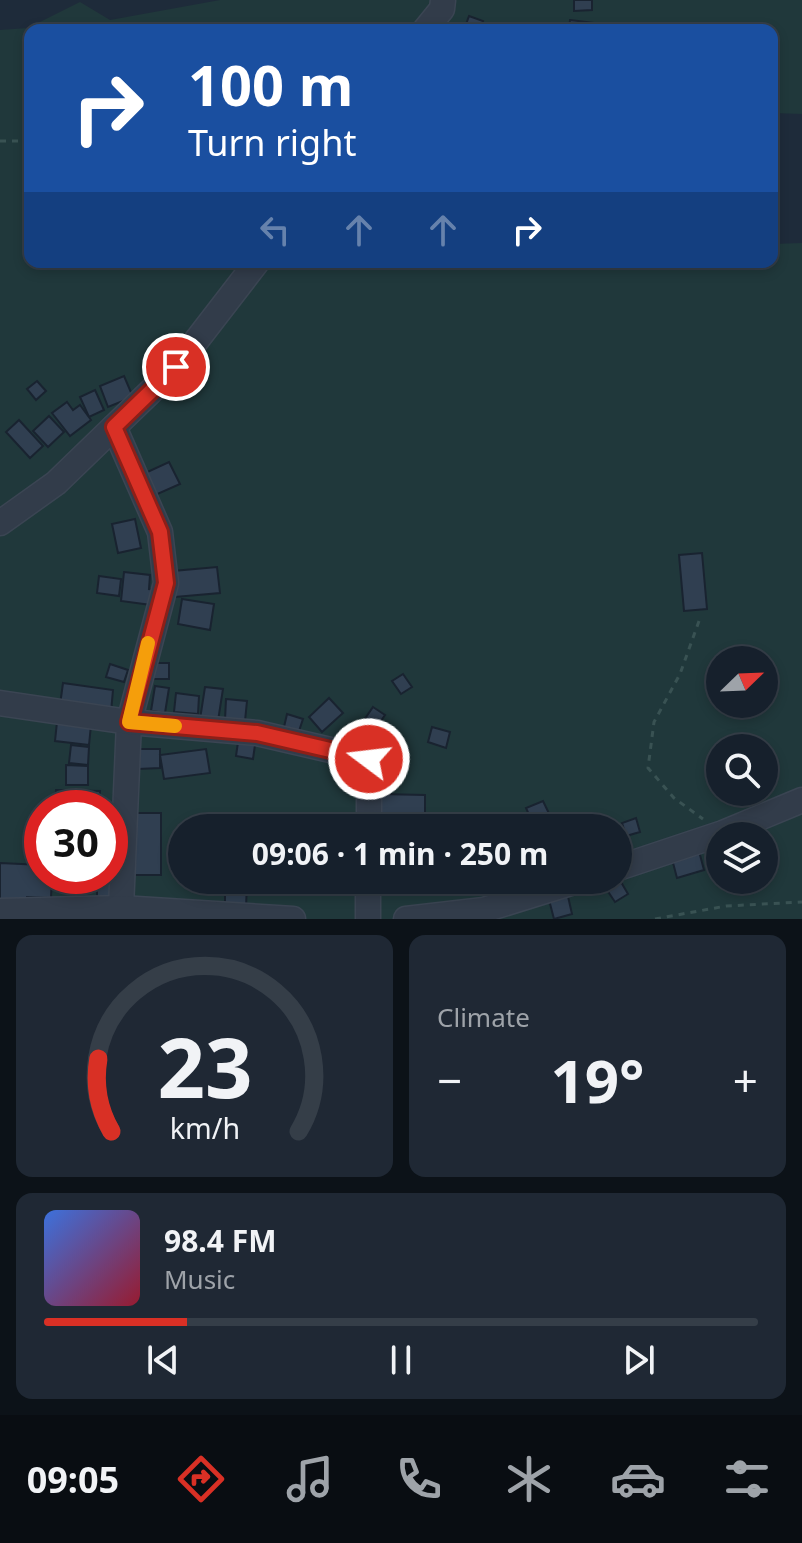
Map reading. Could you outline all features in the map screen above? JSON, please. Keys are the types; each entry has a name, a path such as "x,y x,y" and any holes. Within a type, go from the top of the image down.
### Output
{"street":[{"path":"430,24 442,9 443,0"},
{"path":"0,523 56,483 176,367 252,268"},
{"path":"114,427 160,532 166,583 129,722 121,908"},
{"path":"0,703 129,722 257,733 369,759 369,814"},
{"path":"749,822 802,800"},
{"path":"632,863 706,839"},
{"path":"368,894 368,919"},
{"path":"406,919 484,910 535,894"},
{"path":"0,912 121,908 293,919"},
{"path":"0,912 5,919"}],"path":[{"path":"0,141 24,141"},
{"path":"699,621 680,674 654,722 648,768 674,798 708,822"},
{"path":"655,919 726,906 802,902"}],"green space":[{"path":"220,0 802,0 802,114 778,113 778,24 36,24 80,2 110,20"},
{"path":"24,28 24,268 778,268 778,244 802,243 802,919 0,919 0,30"}],"building":[{"path":"574,0 592,0 592,10 574,11"},
{"path":"469,16 483,21 482,24 466,24"},
{"path":"570,20 603,24 570,24"},
{"path":"124,376 133,397 108,407 100,386"},
{"path":"37,381 46,391 36,400 27,389"},
{"path":"95,390 104,410 89,417 80,397"},
{"path":"67,402 73,410 80,405 91,420 70,436 52,413"},
{"path":"49,416 64,432 48,447 33,431"},
{"path":"19,420 43,446 30,458 6,432"},
{"path":"169,462 180,484 153,496 143,474"},
{"path":"135,519 141,548 118,553 112,524"},
{"path":"702,553 707,609 684,611 679,555"},
{"path":"217,567 220,593 175,597 173,571"},
{"path":"124,572 150,575 149,589 160,590 159,606 121,601"},
{"path":"99,576 121,579 119,596 97,593"},
{"path":"182,599 214,604 210,630 178,624"},
{"path":"153,663 169,663 169,679 153,679"},
{"path":"110,664 128,670 124,682 106,677"},
{"path":"403,674 412,687 401,694 392,681"},
{"path":"63,683 113,690 111,712 60,705"},
{"path":"155,686 169,688 165,713 151,711"},
{"path":"205,687 223,689 218,721 200,719"},
{"path":"176,693 199,696 198,714 174,712"},
{"path":"329,698 343,713 322,732 309,717"},
{"path":"226,699 247,701 245,721 225,720"},
{"path":"373,707 385,715 374,731 362,723"},
{"path":"287,714 303,719 299,731 284,727"},
{"path":"57,722 91,725 89,745 55,741"},
{"path":"432,727 450,732 446,748 428,742"},
{"path":"238,742 255,745 253,759 236,756"},
{"path":"71,745 89,747 88,765 69,763"},
{"path":"137,749 160,749 160,768 138,769"},
{"path":"206,749 210,773 164,779 160,755"},
{"path":"66,765 88,766 88,785 66,785"},
{"path":"380,794 425,795 425,814 380,814"},
{"path":"543,801 549,814 529,814 526,808"},
{"path":"134,813 161,813 161,875 134,875"},
{"path":"636,818 640,832 632,834 632,819"},
{"path":"699,851 704,870 677,878 672,859"},
{"path":"0,863 24,864 24,894 51,894 51,898 27,897 26,908 0,907"},
{"path":"97,894 119,894 119,904 97,904"},
{"path":"225,894 247,894 246,909 225,908"},
{"path":"567,894 572,914 554,919 548,896"},
{"path":"610,894 628,894 615,902"}],"slow traffic":[{"path":"148,643 129,722 175,726"}],"route":[{"path":"176,367 114,427 160,532 166,583 129,722 257,733 369,759"}]}
